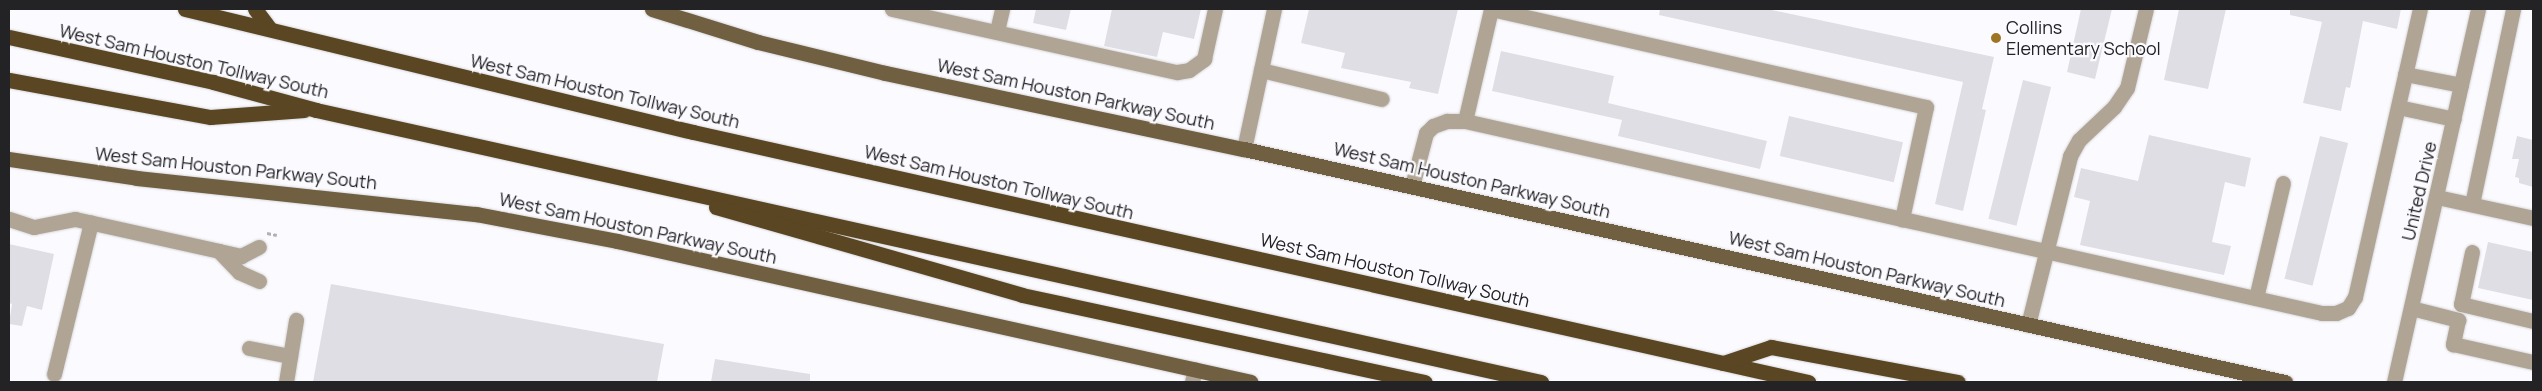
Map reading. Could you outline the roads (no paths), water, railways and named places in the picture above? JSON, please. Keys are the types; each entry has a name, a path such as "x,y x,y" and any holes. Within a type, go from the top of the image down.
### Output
{"highway":[{"name":"West Sam Houston Tollway South","path":"185,9 692,132 1808,382"},
{"path":"255,9 270,29"},
{"name":"West Sam Houston Tollway South","path":"9,37 213,82 316,110 1541,382"},
{"path":"9,80 211,117 316,110"},
{"path":"561,163 1022,294 1425,382"},
{"path":"1722,363 1770,347 1958,382"}],"main road":[{"name":"West Sam Houston Parkway South","path":"652,9 839,62 1412,186 2285,382"},
{"name":"West Sam Houston Parkway South","path":"9,159 137,178 476,214 617,241 1194,376 1251,382"}],"street":[{"path":"892,9 1177,72 1189,70 1204,59 1215,9"},
{"path":"997,31 1002,9"},
{"path":"1244,149 1274,9"},
{"path":"1465,120 1491,9 1926,107 1902,219"},
{"path":"2028,325 2070,156 2079,140 2114,108 2127,88 2146,9"},
{"path":"1412,186 1426,133 1433,126 1447,121 1465,120 2322,313 2348,308 2355,297 2420,9"},
{"name":"United Drive","path":"2394,382 2478,9"},
{"path":"2472,204 2513,9"},
{"path":"1261,70 1382,99"},
{"path":"2405,74 2462,85"},
{"path":"2398,107 2454,119"},
{"path":"2256,298 2283,183"},
{"path":"2437,197 2533,218"},
{"path":"9,219 34,227 66,219 91,222 242,256 252,253 259,247"},
{"path":"54,374 91,222"},
{"path":"219,251 239,272 258,281"},
{"path":"2472,252 2453,344 2533,362"},
{"path":"2461,304 2533,321"},
{"path":"2411,308 2458,320"},
{"path":"286,382 296,320"},
{"path":"249,348 290,356"}],"place":[{"name":"Collins Elementary School","path":"1996,38"}]}
